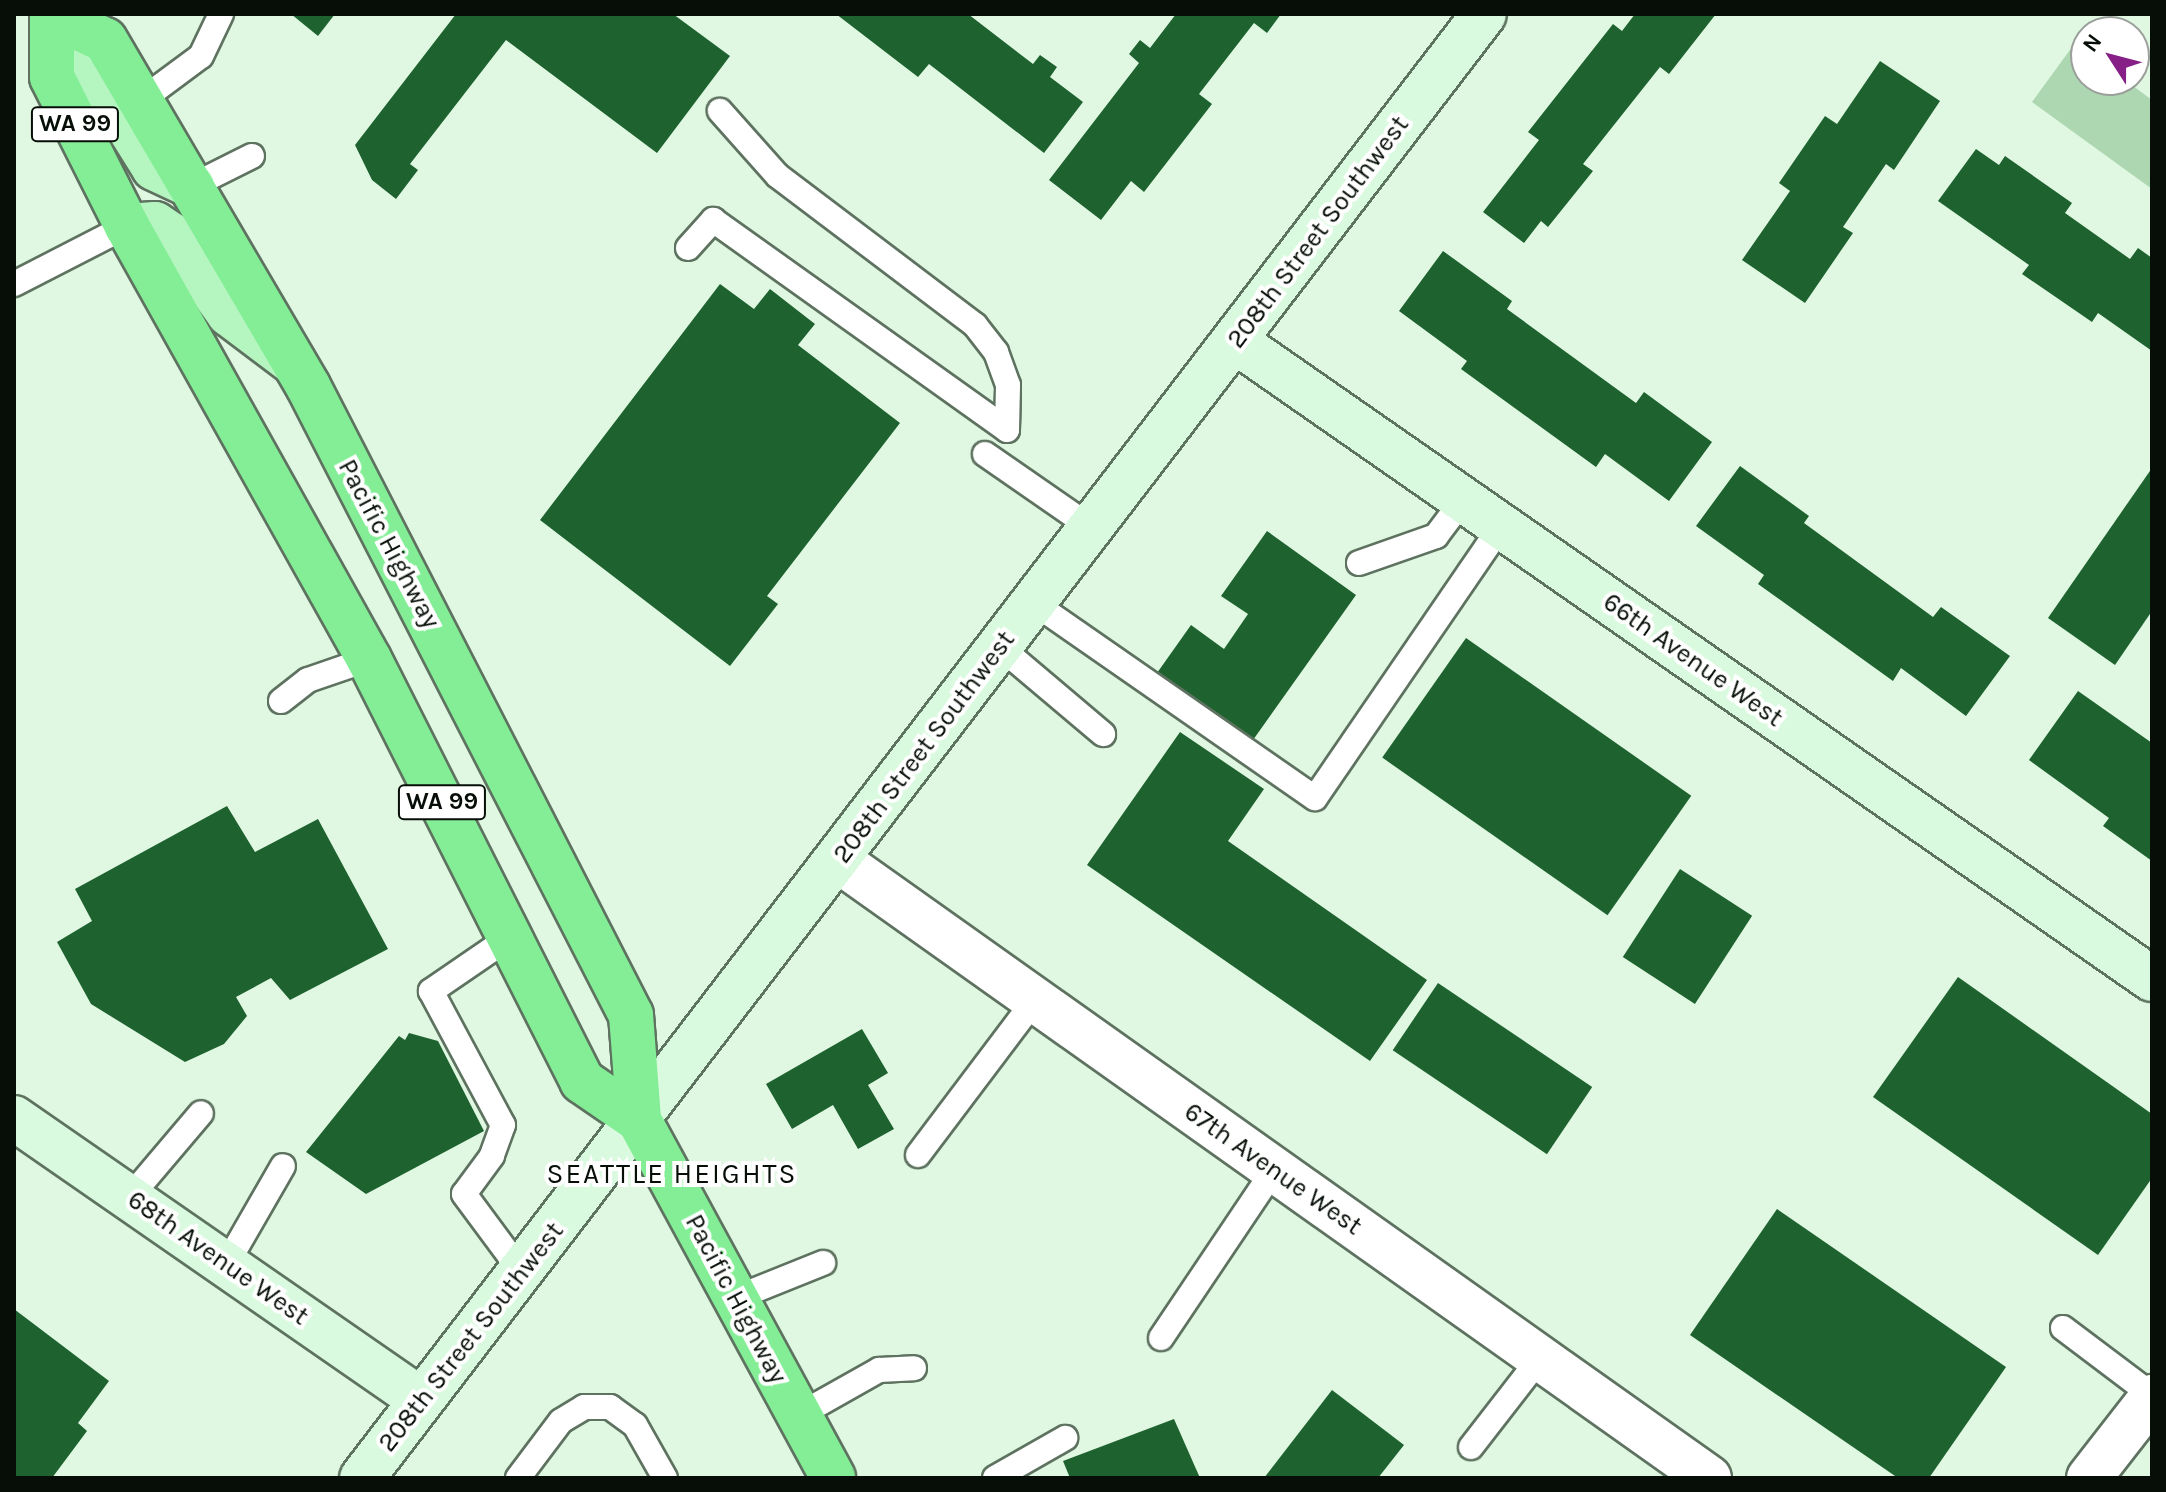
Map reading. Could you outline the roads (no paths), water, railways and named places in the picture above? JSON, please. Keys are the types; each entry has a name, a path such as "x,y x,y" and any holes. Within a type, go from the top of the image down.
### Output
{"highway":[{"name":"Pacific Highway","path":"639,1120 582,1081 369,659 127,226 52,77 53,19 105,40 143,99 294,363 631,1015 639,1120 799,1415 825,1475"}],"main road":[{"path":"53,19 86,59 154,168 192,186"},
{"path":"127,226 155,224 173,236 247,332 294,363"}],"street":[{"name":"208th Street Southwest","path":"362,1478 1484,14"},
{"name":"66th Avenue West","path":"1235,341 2152,979"},
{"name":"67th Avenue West","path":"838,860 1709,1478"},
{"name":"68th Avenue West","path":"14,1118 421,1400"},
{"path":"2089,1478 2152,1396"}],"lane":[{"path":"143,99 201,56 221,14"},
{"path":"688,248 713,220 1007,430 1008,385 996,352 975,325 777,175 720,111"},
{"path":"192,186 252,156"},
{"path":"14,284 127,226"},
{"path":"985,454 1092,528"},
{"path":"1359,563 1436,536 1463,500"},
{"path":"1034,603 1315,798 1501,526"},
{"path":"1000,647 1103,734"},
{"path":"281,701 308,680 369,659"},
{"path":"510,937 431,991 503,1125 492,1156 464,1194 521,1271"},
{"path":"918,1155 1035,1000"},
{"path":"129,1198 201,1113"},
{"path":"226,1265 283,1166"},
{"path":"1161,1338 1274,1170"},
{"path":"736,1298 823,1263"},
{"path":"2063,1328 2152,1396"},
{"path":"1471,1447 1540,1358"},
{"path":"799,1415 879,1370 914,1368"},
{"path":"518,1478 561,1421 584,1407 610,1407 635,1425 665,1478"},
{"path":"995,1478 1065,1438"}],"district":[{"name":"SEATTLE HEIGHTS","path":"672,1174"}]}
